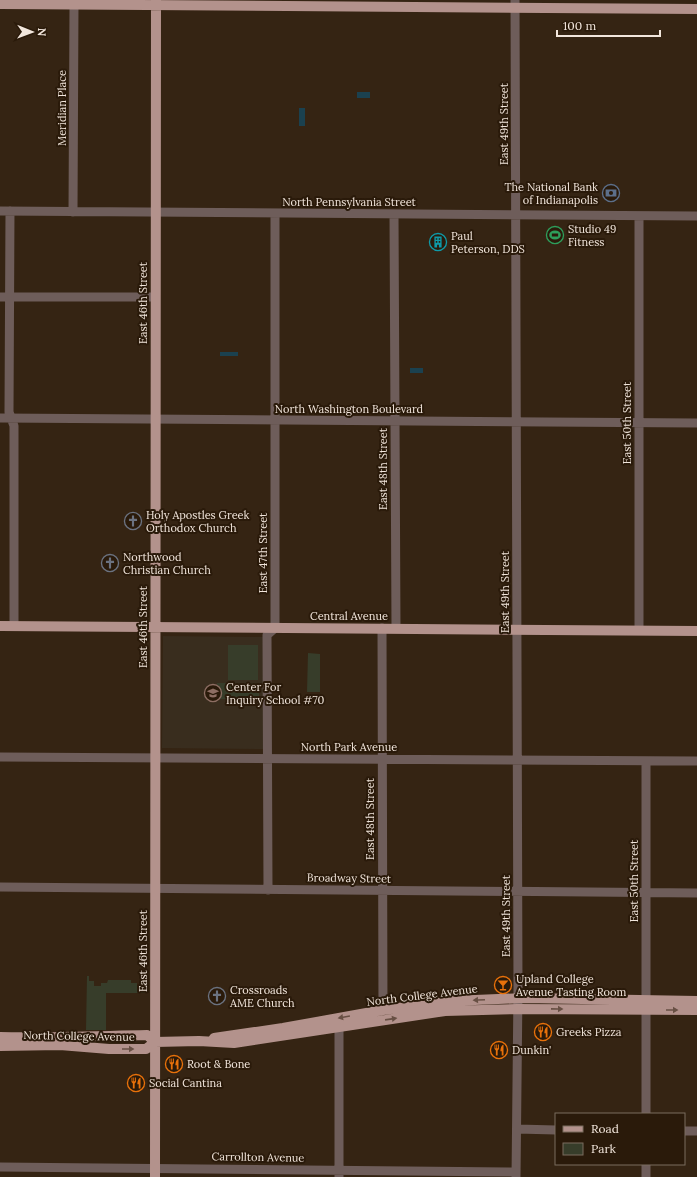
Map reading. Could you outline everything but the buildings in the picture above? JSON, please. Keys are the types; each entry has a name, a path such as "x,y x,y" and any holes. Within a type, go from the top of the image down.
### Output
{"main road":[{"name":"East 46th Street","path":"155,1173 156,3"},
{"path":"0,4 515,4 697,9"},
{"name":"Central Avenue","path":"0,626 697,631"},
{"name":"North College Avenue","path":"646,1005 697,1000"},
{"name":"North College Avenue","path":"199,1041 383,1010 451,1001 518,1004 646,1005 697,1010"},
{"name":"North College Avenue","path":"0,1046 60,1045 109,1049 146,1049 154,1042 199,1041 234,1043 445,1011 518,1004"},
{"name":"North College Avenue","path":"0,1037 60,1038 73,1036 147,1035 154,1042"}],"street":[{"name":"Meridian Place","path":"73,212 74,4"},
{"name":"East 49th Street","path":"515,4 518,760 516,1174"},
{"name":"North Pennsylvania Street","path":"0,211 697,216"},
{"path":"10,211 5,297 9,412 14,426 14,626"},
{"name":"East 47th Street","path":"268,890 267,635 275,628 275,213"},
{"name":"East 48th Street","path":"394,214 396,628"},
{"name":"East 50th Street","path":"639,216 639,630"},
{"path":"5,297 155,297"},
{"name":"North Washington Boulevard","path":"0,418 697,423"},
{"name":"East 48th Street","path":"382,628 383,1010"},
{"name":"North Park Avenue","path":"0,757 697,761"},
{"name":"East 50th Street","path":"646,761 646,1113"},
{"name":"Broadway Street","path":"0,887 697,893"},
{"path":"339,1027 339,1174"},
{"path":"517,1129 555,1130"},
{"path":"685,1131 697,1131"},
{"path":"646,1165 646,1177"},
{"name":"Carrollton Avenue","path":"0,1167 155,1173 516,1174"}],"shaded area":[{"name":"Center For Inquiry School #70","path":"163,636 263,637 263,749 162,748"}],"green space":[{"path":"228,645 258,645 258,680 228,680"},
{"path":"308,653 320,654 320,692 307,692"},
{"path":"217,683 259,683 259,699 217,699"},
{"path":"87,976 89,976 89,981 94,981 94,986 101,986 101,983 107,983 108,980 131,980 131,983 137,983 137,986 147,986 147,993 106,993 106,1030 86,1030"}],"water":[{"path":"357,92 370,92 370,98 357,98"},
{"path":"299,108 305,108 305,126 299,126"},
{"path":"220,352 238,352 238,356 220,356"},
{"path":"410,368 423,368 423,373 410,373"}],"place":[{"name":"The National Bank of Indianapolis","path":"611,193"},
{"name":"Studio 49 Fitness","path":"555,235"},
{"name":"Paul Peterson, DDS","path":"438,242"},
{"name":"Holy Apostles Greek Orthodox Church","path":"133,521"},
{"name":"Northwood Christian Church","path":"110,563"},
{"name":"Center For Inquiry School #70","path":"213,693"},
{"name":"Upland College Avenue Tasting Room","path":"503,985"},
{"name":"Crossroads AME Church","path":"217,996"},
{"name":"Greeks Pizza","path":"543,1032"},
{"name":"Dunkin'","path":"499,1050"},
{"name":"Root & Bone","path":"174,1064"},
{"name":"Social Cantina","path":"136,1083"}]}
